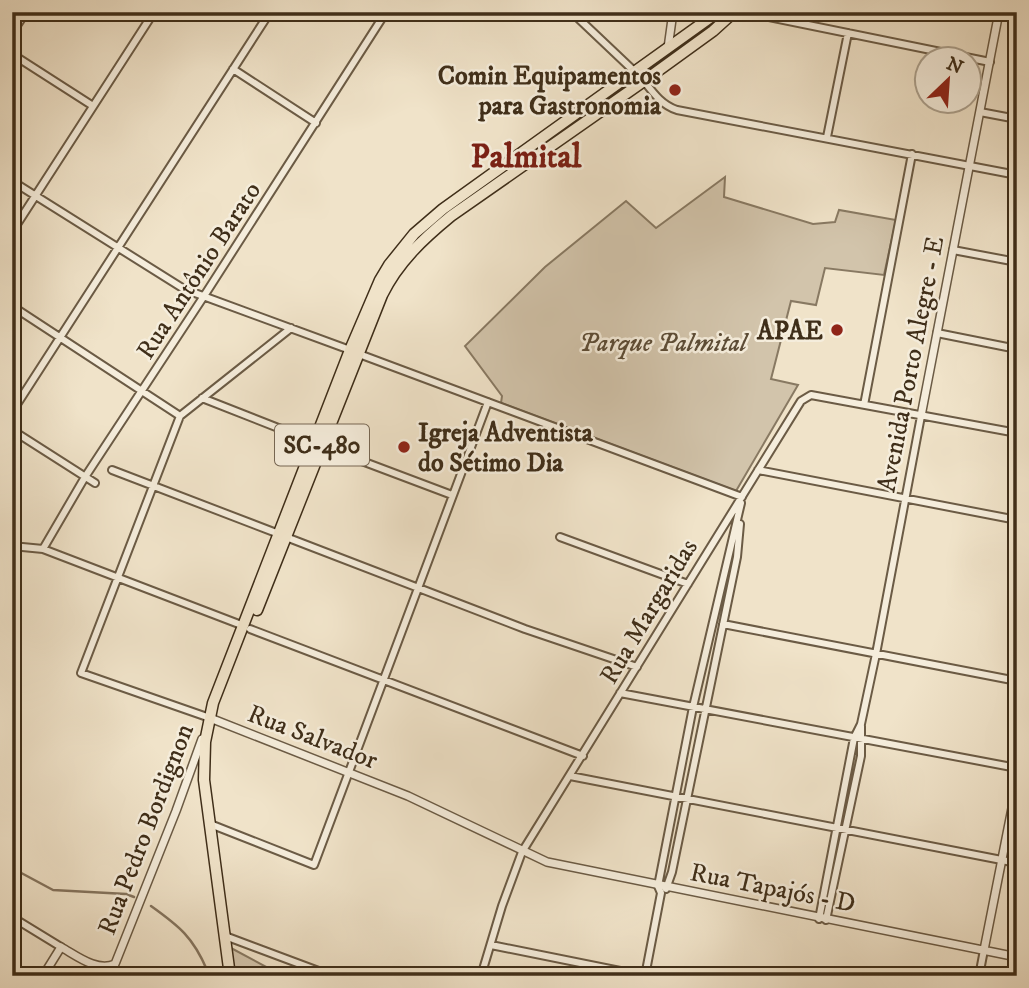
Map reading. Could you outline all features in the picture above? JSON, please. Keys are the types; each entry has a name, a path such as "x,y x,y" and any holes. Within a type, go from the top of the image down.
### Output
{"main road":[{"name":"SC-480","path":"230,976 208,823 203,763 213,703 247,627 380,279 414,234 482,180 636,73 718,12"},
{"name":"SC-480","path":"354,352 388,283 422,241 452,216 644,82 734,12"},
{"path":"668,49 674,59"}],"street":[{"path":"12,33 26,12"},
{"path":"12,232 154,12"},
{"path":"12,412 270,12"},
{"name":"Rua Antônio Barato","path":"43,549 85,477 386,12"},
{"path":"569,12 636,73"},
{"path":"668,49 673,12"},
{"path":"744,12 990,62"},
{"name":"Avenida Porto Alegre - E","path":"984,92 999,12"},
{"path":"827,137 848,33"},
{"path":"12,54 93,106"},
{"path":"233,69 316,123"},
{"path":"644,82 668,107 677,110 1017,175"},
{"path":"984,113 1017,119"},
{"name":"Avenida Porto Alegre - E","path":"823,919 835,827 876,654 979,116"},
{"path":"912,154 864,405 1017,433"},
{"path":"12,181 184,289 742,497"},
{"path":"953,250 1017,262"},
{"path":"12,306 180,416"},
{"path":"117,579 180,416 291,328"},
{"path":"937,334 1017,349"},
{"name":"Rua Margaridas","path":"481,976 511,877 523,852 801,401 811,395 864,405"},
{"path":"202,398 452,495"},
{"path":"208,823 314,865 488,402"},
{"path":"12,430 95,484"},
{"path":"112,470 525,629 637,667"},
{"path":"758,470 1017,520"},
{"path":"491,945 645,976 693,707 742,497"},
{"path":"662,889 687,798 737,557 742,497"},
{"path":"717,534 732,541"},
{"path":"560,537 688,584"},
{"path":"12,546 43,549 583,756"},
{"name":"Rua Salvador","path":"117,579 81,673 210,718 348,772 442,811 523,852"},
{"path":"723,624 1017,681"},
{"path":"620,693 1017,768"},
{"name":"Rua Pedro Bordignon","path":"12,917 97,966 108,967 115,964 210,718"},
{"name":"Avenida Porto Alegre - E","path":"823,919 847,829 862,739 861,723"},
{"path":"570,776 1017,863"},
{"path":"979,976 1017,783"},
{"name":"Rua Tapajós - D","path":"523,852 547,862 662,889 1017,957"},
{"path":"225,936 332,976"},
{"path":"43,976 61,947"}],"green space":[{"name":"Parque Palmital","path":"725,177 724,197 813,224 835,222 839,210 896,220 884,275 825,268 816,305 791,301 771,379 798,385 736,491 501,403 502,396 465,346 545,267 626,201 656,228"},
{"path":"231,948 283,976 235,976"}],"waterway":[{"path":"12,868 53,890 126,894 134,897"},
{"path":"151,906 184,933 207,970 211,972"},
{"path":"245,975 265,971 273,976"}],"place":[{"name":"Comin Equipamentos para Gastronomia","path":"675,90"},
{"name":"APAE","path":"837,330"},
{"name":"Igreja Adventista do Sétimo Dia","path":"404,447"}],"district":[{"name":"Palmital","path":"526,155"}]}
